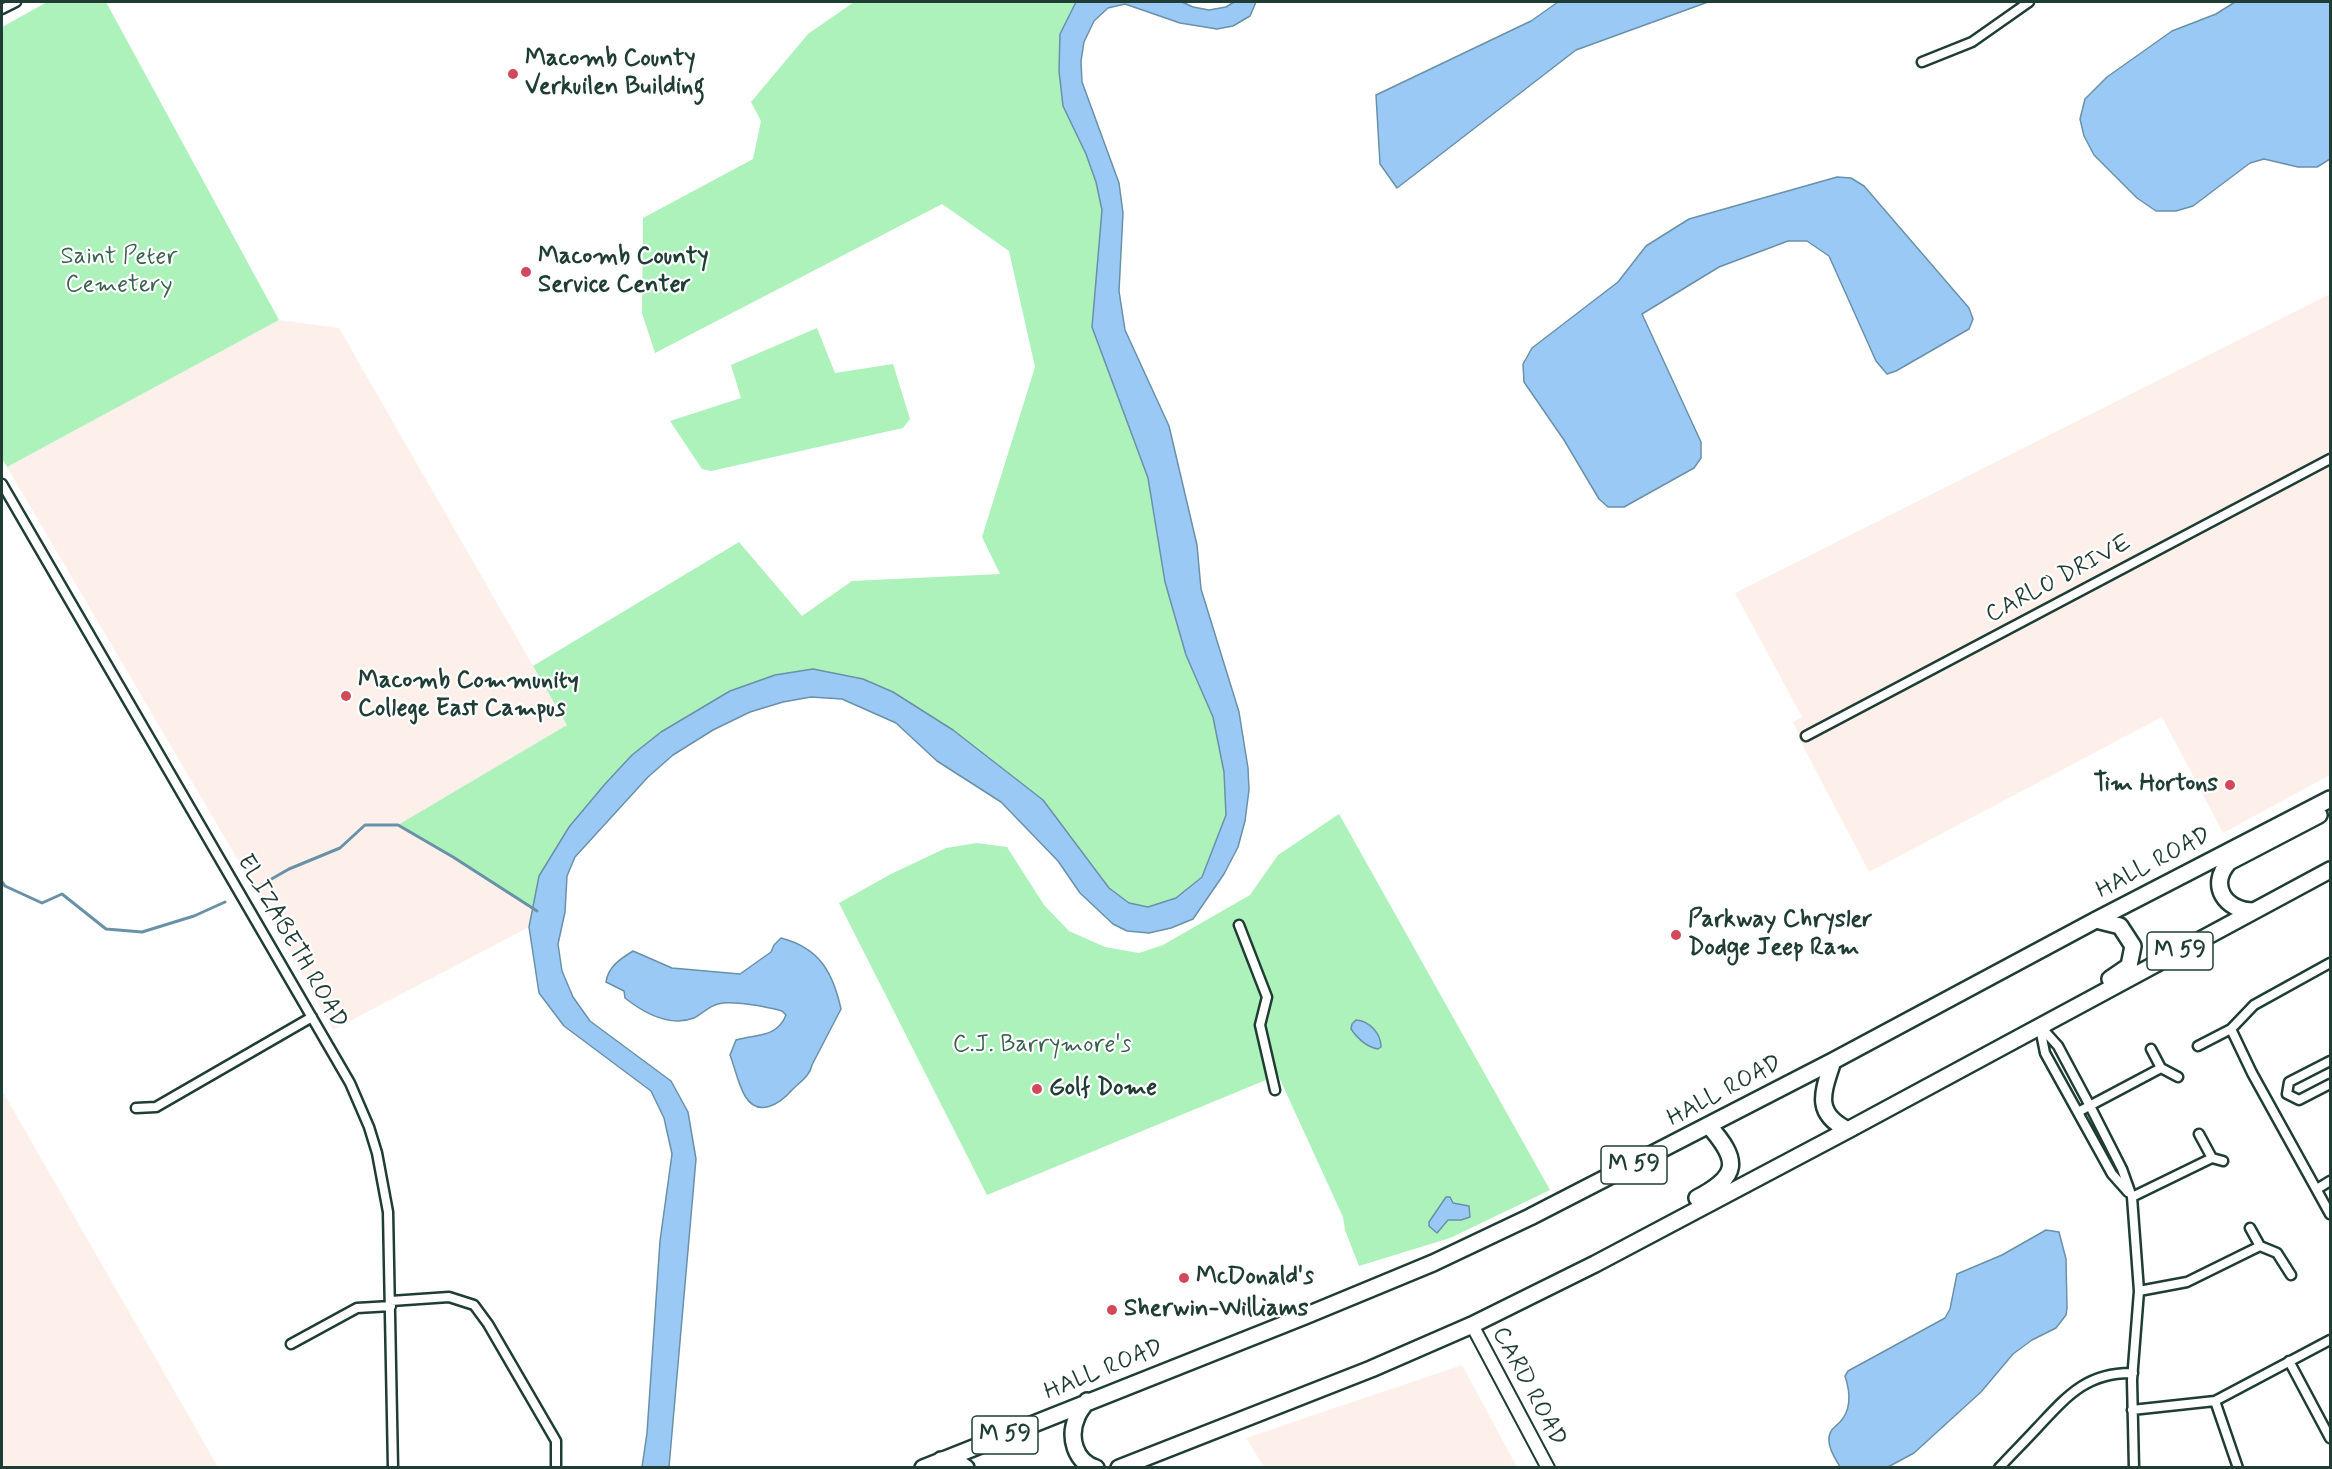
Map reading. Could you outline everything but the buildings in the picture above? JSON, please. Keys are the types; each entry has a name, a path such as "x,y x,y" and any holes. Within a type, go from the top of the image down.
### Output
{"highway":[{"path":"2254,911 2234,908 2222,895 2220,887 2224,867 2229,861 2319,816 2331,800"},
{"name":"HALL ROAD","path":"929,1465 1433,1263 1562,1202 1833,1061 2096,920 2331,800"},
{"name":"M 59","path":"1119,1467 1371,1369 1472,1325 1611,1255 1848,1130 2331,870"},
{"path":"2040,1026 2129,966 2133,946 2128,937 2120,926 2096,920"},
{"path":"1833,1061 1822,1095 1825,1109 1830,1119 1848,1130"},
{"path":"1611,1255 1629,1235 1713,1190 1728,1176 1731,1167 1729,1154 1709,1126"},
{"path":"1087,1401 1077,1415 1074,1425 1076,1449 1081,1460 1096,1467"},
{"path":"929,1465 946,1459 956,1461 966,1467"}],"street":[{"path":"2,9 16,2"},
{"path":"1922,62 1972,42 2029,2"},
{"name":"CARLO DRIVE","path":"1806,736 2331,459"},
{"name":"ELIZABETH ROAD","path":"2,484 350,1083 369,1127 377,1153 388,1212 393,1467"},
{"path":"1239,925 1266,991 1267,1000 1260,1025 1275,1090"},
{"path":"2198,1046 2231,1029 2254,1005 2331,963"},
{"path":"136,1108 156,1107 312,1017"},
{"path":"2040,1026 2058,1046 2122,1169 2132,1197 2139,1292 2133,1373 2134,1467"},
{"path":"2040,1026 2045,1053 2112,1174 2132,1197"},
{"path":"2231,1029 2252,1073 2331,1214"},
{"path":"2151,1049 2161,1068 2178,1077"},
{"path":"2331,1061 2289,1082 2287,1094 2299,1100 2331,1084"},
{"path":"2078,1112 2161,1068"},
{"path":"2199,1134 2212,1158"},
{"path":"2132,1197 2212,1158 2223,1161"},
{"path":"2317,1189 2331,1181"},
{"path":"2250,1228 2260,1246 2277,1253 2291,1275"},
{"path":"2139,1292 2187,1282 2260,1246"},
{"path":"291,1344 357,1308 449,1297 474,1305 488,1324 556,1441 556,1465"},
{"name":"CARD ROAD","path":"1472,1325 1548,1467"},
{"path":"2132,1410 2215,1401 2331,1340"},
{"path":"2289,1361 2331,1438"},
{"path":"2003,1466 2055,1407 2075,1389 2094,1378 2115,1372 2133,1373"},
{"path":"2215,1401 2238,1467"}],"shaded area":[{"path":"2330,294 2330,775 2223,833 2162,717 1869,872 1804,748 1793,722 1802,717 1735,593"},
{"name":"Macomb Community College East Campus","path":"279,320 339,328 567,725 399,825 534,909 529,927 333,1030 249,879 7,467"},
{"path":"3,1092 218,1467 2,1467"},
{"path":"1462,1365 1517,1467 1264,1467 1246,1438"}],"green space":[{"name":"Saint Peter Cemetery","path":"47,2 106,2 279,320 7,467 2,459 2,27"},
{"path":"854,2 1076,2 1070,13 1063,106 1086,154 1096,182 1102,210 1092,327 1148,478 1186,655 1213,717 1224,772 1226,815 1202,876 1176,898 1148,907 1129,903 1109,888 1071,836 893,692 730,691 661,732 605,784 569,827 539,876 534,909 398,825 567,725 533,666 739,542 802,616 852,581 1000,574 982,537 1035,367 1009,251 942,204 655,353 642,313 643,218 753,159 761,121 751,102 808,34"},
{"path":"817,328 835,373 893,364 910,419 903,428 711,471 702,469 670,421 741,398 731,365"},
{"name":"C.J. Barrymore's","path":"1339,814 1550,1190 1450,1238 1359,1266 1345,1230 1343,1217 1278,1075 987,1195 839,903 891,874 946,848 977,843 1007,847 1044,905 1069,931 1105,947 1139,953 1163,945 1250,895 1278,855"}],"water":[{"path":"1076,2 1182,2 1209,10 1226,7 1234,2 1256,2 1250,16 1233,26 1217,29 1180,23 1125,4 1108,8 1094,21 1084,42 1081,61 1082,82 1119,183 1123,213 1119,291 1125,330 1169,426 1197,545 1201,589 1239,712 1248,768 1249,790 1245,821 1238,847 1224,874 1193,919 1171,928 1149,933 1127,931 1113,924 1080,893 1058,861 1001,802 937,761 896,723 842,699 811,697 783,702 750,712 713,730 673,755 648,777 575,857 567,876 565,912 558,944 562,971 573,997 590,1021 671,1081 688,1112 696,1159 669,1467 642,1467 647,1433 660,1241 672,1154 664,1118 651,1091 564,1026 539,993 529,927 539,876 569,827 605,784 632,755 661,732 730,691 775,675 813,669 863,679 893,692 953,730 1043,800 1109,888 1129,903 1148,907 1176,898 1202,877 1226,815 1224,772 1213,717 1186,655 1165,582 1148,478 1092,327 1102,210 1096,182 1086,154 1063,106 1059,71 1060,34"},
{"path":"1558,2 1708,2 1576,50 1397,188 1380,164 1376,95 1531,21"},
{"path":"2235,2 2330,2 2330,159 2317,167 2298,167 2264,159 2250,163 2193,206 2176,211 2156,211 2137,198 2094,155 2084,136 2080,119 2085,99 2107,77 2172,31 2216,14"},
{"path":"1837,177 1851,178 1864,186 1969,308 1973,319 1969,329 1887,374 1876,361 1829,256 1807,241 1788,241 1719,267 1642,314 1701,442 1701,458 1694,468 1624,507 1608,507 1599,499 1564,440 1524,382 1523,364 1532,348 1618,282 1646,246 1689,219"},
{"path":"781,938 806,948 823,964 834,984 841,1009 807,1076 781,1100 769,1106 762,1107 750,1103 738,1081 730,1055 736,1040 765,1034 777,1028 786,1015 782,1011 750,1004 724,1003 712,1006 694,1018 667,1020 640,1009 625,998 624,991 606,982 612,968 619,960 633,951 672,968 740,974 771,952"},
{"path":"1356,1020 1374,1029 1381,1047 1378,1049 1370,1046 1356,1036 1351,1029"},
{"path":"1446,1197 1450,1197 1453,1203 1469,1206 1470,1217 1448,1220 1437,1233 1429,1226 1429,1222"},
{"path":"2046,1230 2059,1232 2066,1259 2066,1315 2056,1328 2032,1340 2013,1354 1981,1392 1914,1453 1888,1467 1840,1467 1831,1451 1829,1435 1847,1411 1849,1394 1845,1376 1848,1371 1945,1318 1950,1309 1957,1274 2002,1255"}],"waterway":[{"path":"261,885 289,869 340,848 365,825 398,825 537,911"},
{"path":"2,882 5,886 42,903 62,894 106,929 142,932 194,916 225,902"}],"place":[{"name":"Macomb County Verkuilen Building","path":"513,74"},
{"name":"Macomb County Service Center","path":"526,272"},
{"name":"Macomb Community College East Campus","path":"346,696"},
{"name":"Tim Hortons","path":"2230,785"},
{"name":"Parkway Chrysler Dodge Jeep Ram","path":"1676,935"},
{"name":"Golf Dome","path":"1037,1089"},
{"name":"McDonald's","path":"1184,1278"},
{"name":"Sherwin-Williams","path":"1112,1310"}]}
